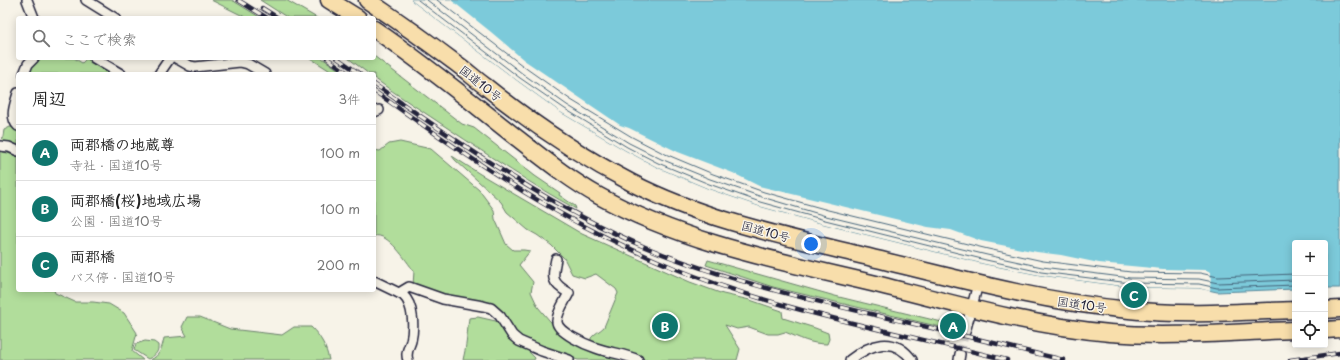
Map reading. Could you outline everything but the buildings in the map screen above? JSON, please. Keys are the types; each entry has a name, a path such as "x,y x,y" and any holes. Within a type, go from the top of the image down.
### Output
{"highway":[{"path":"329,0 355,16"},
{"name":"国道10号","path":"366,0 453,61 503,100 606,169 654,194 719,217 774,234 1033,296 1129,310 1176,313 1292,310"},
{"name":"国道10号","path":"376,30 433,72 547,161 598,195 625,209 677,232 727,248 971,308 1033,321 1108,333 1172,335 1292,330"},
{"path":"1328,310 1340,309"},
{"path":"1328,330 1340,329"}],"street":[{"path":"27,0 33,16"},
{"path":"86,0 111,16"},
{"path":"25,72 28,64 32,60"},
{"path":"97,60 118,72"},
{"path":"160,72 169,60"},
{"path":"180,60 195,67 240,62 248,64 261,72"},
{"path":"16,102 13,114 13,121 16,124"},
{"path":"0,146 16,150"},
{"path":"556,259 553,276 555,283 559,288 569,293 558,316 558,327 576,340 596,348 638,360"},
{"path":"376,282 399,293 407,299 412,319 411,341 406,357 408,360"},
{"path":"965,332 978,284"},
{"path":"399,293 409,287 443,299 491,308 500,316 512,335 519,341 569,360"},
{"path":"850,360 862,350 880,344 902,350 912,360"}],"green space":[{"path":"211,0 232,0 258,16 243,16"},
{"path":"260,0 286,0 314,16 285,16"},
{"path":"376,58 462,124 474,128 535,176 560,193 559,195 575,206 576,209 528,181 392,91 376,79 376,72 366,72 351,60 376,60"},
{"path":"38,60 77,60 82,63 85,60 92,60 112,72 30,72"},
{"path":"313,60 325,60 342,72 332,72"},
{"path":"10,127 16,129 16,146 2,142 4,130"},
{"path":"400,142 431,149 479,190 494,210 495,219 506,244 513,250 530,251 519,265 533,282 531,292 538,307 555,327 633,360 578,360 556,353 538,346 516,334 502,315 413,285 414,271 402,254 385,238 376,236 376,150 380,151 389,144"},
{"path":"0,151 16,155 16,292 55,292 75,302 109,304 124,313 137,333 132,351 143,360 0,360"},
{"path":"452,156 582,234 690,282 723,294 750,300 782,311 783,318 828,333 829,339 827,344 810,342 785,332 768,334 749,327 737,329 725,325 740,349 737,360 644,360 636,356 591,343 591,338 604,327 618,293 616,289 596,274 585,278 572,274 564,258 551,245 528,230 507,212 501,202"},
{"path":"708,260 835,296 950,324 949,329 773,287 706,265"},
{"path":"187,317 200,317 230,329 282,335 294,327 311,327 323,342 329,360 150,360 160,351 164,338 187,336 182,327"},
{"path":"478,317 500,322 535,358 534,360 463,360 469,318"},
{"path":"145,341 154,342 158,345 157,352 148,359 134,350 136,344"}],"water":[{"path":"411,0 1340,0 1340,288 1328,288 1328,240 1292,240 1292,289 1217,292 1199,288 1130,287 1040,275 985,264 824,224 759,206 707,188 657,167 562,113"}],"pier":[{"path":"411,0 451,0 524,60 620,125 678,152 733,173 759,186 928,227 951,230 981,241 1037,252 1061,255 1099,263 1163,269 1206,270 1211,272 1210,291 1199,288 1130,287 1040,275 985,264 824,224 759,206 707,188 657,167 562,113"}],"tunnel":[{"path":"960,354 965,332"}],"railway":[{"path":"238,0 264,16"},
{"path":"262,8 275,16"},
{"path":"330,60 346,72"},
{"path":"340,60 357,72"},
{"path":"376,85 506,173 574,213 645,247 709,271 774,290 1064,360"},
{"path":"376,92 528,195 593,231 662,263 714,283 796,309 1007,360"},
{"path":"1290,360 1340,353"}],"place":[{"name":"両郡橋","path":"1134,295"},
{"name":"両郡橋(桜)地域広場","path":"665,326"},
{"name":"両郡橋の地蔵尊","path":"953,326"}]}
